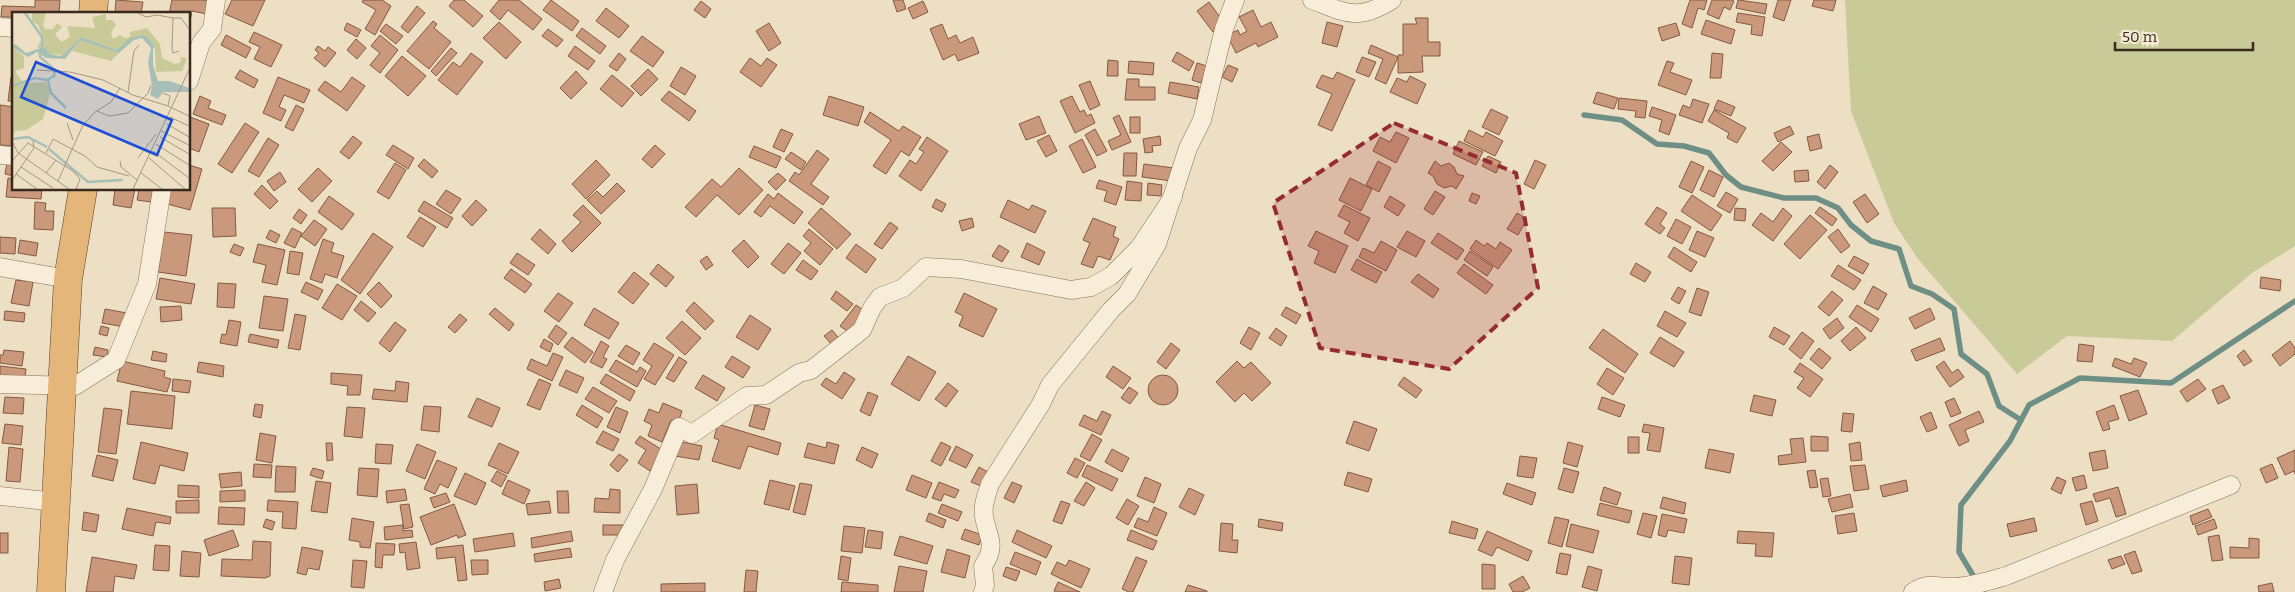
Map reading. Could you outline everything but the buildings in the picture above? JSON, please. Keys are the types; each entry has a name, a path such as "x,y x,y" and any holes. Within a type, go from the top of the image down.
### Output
{"highway":[{"path":"51,592 68,279 83,190"}],"street":[{"path":"190,78 201,43 212,29 216,0"},
{"path":"983,592 985,585 983,566 992,544 983,515 985,499 990,484 1041,404 1050,385 1110,310 1127,294 1156,244 1188,148 1202,120 1224,29 1235,0"},
{"path":"1312,0 1343,14 1365,13 1392,0"},
{"path":"0,384 75,386 116,360 147,284 162,190"},
{"path":"603,592 615,560 650,495 679,427 692,434 747,396 766,395 799,373 811,370 862,330 872,308 880,297 903,288 926,267 961,269 1071,290 1091,287 1110,276 1139,248 1173,197"},
{"path":"0,267 68,279"},
{"path":"1913,592 1924,585 1954,587 1981,584 2231,485"},
{"path":"0,496 56,502"}],"highlighted area":[{"path":"1394,123 1516,173 1538,288 1449,369 1320,348 1273,203"}],"green space":[{"path":"1845,0 2295,0 2295,246 2252,273 2172,341 2067,336 2017,374 1918,259 1894,223 1851,111"}],"waterway":[{"path":"1584,115 1622,120 1657,144 1684,146 1709,153 1726,175 1741,187 1784,198 1816,198 1838,208 1851,225 1871,241 1899,249 1911,286 1932,294 1954,309 1961,354 1987,374 1999,406 2021,420"},
{"path":"1983,592 1959,552 1961,505 2010,441 2029,405 2080,378 2171,383 2295,301"}]}
